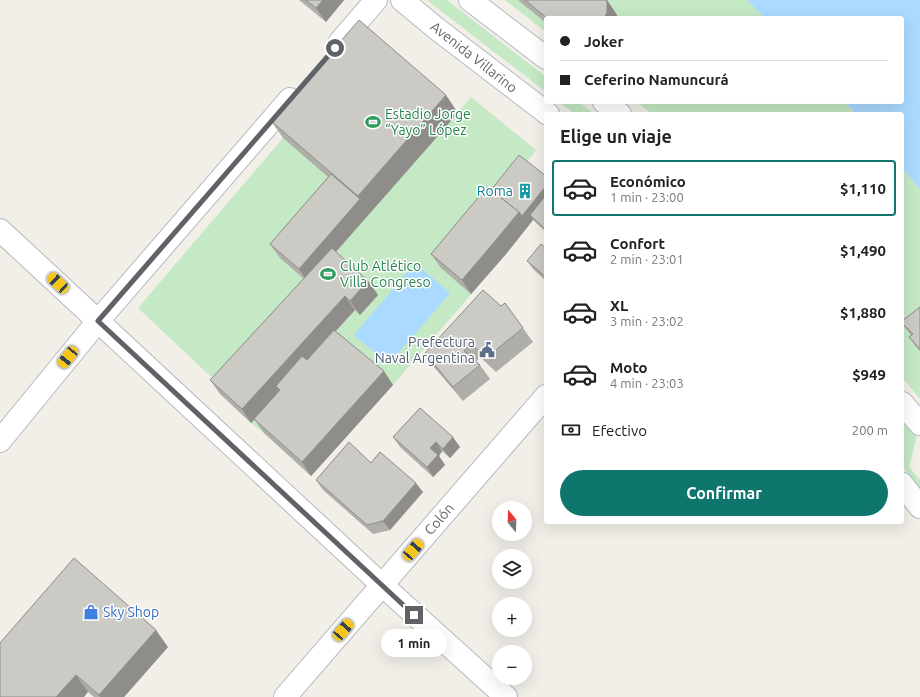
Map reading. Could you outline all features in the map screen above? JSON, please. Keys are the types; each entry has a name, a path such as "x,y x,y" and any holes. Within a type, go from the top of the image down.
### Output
{"street":[{"path":"324,60 376,0"},
{"name":"Avenida Villarino","path":"402,0 437,29 545,112"},
{"path":"470,0 544,56"},
{"path":"0,441 98,321 304,83"},
{"path":"607,104 617,112"},
{"path":"0,230 382,585 506,697"},
{"name":"Colón","path":"286,697 544,398"},
{"path":"904,405 920,424"},
{"path":"904,487 920,507"}],"green space":[{"path":"427,0 447,0 544,75 544,90"},
{"path":"505,0 747,0 763,16 544,16 544,30"},
{"name":"Club Atlético Villa Congreso","path":"471,97 536,150 497,201 528,226 506,254 393,385 311,476 251,423 224,389 138,308 289,131 458,112"},
{"path":"562,104 582,104 592,112 572,112"},
{"path":"640,104 847,104 854,112 650,112"},
{"path":"904,170 920,189 920,399 904,379"},
{"path":"904,420 917,435 909,467 920,480 920,489 904,469"}],"water":[{"path":"747,0 920,0 920,189 904,170 904,112 854,112 847,104 904,104 904,16 763,16"},
{"path":"415,263 450,293 389,364 354,335"}],"building":[{"path":"306,0 323,0 316,8"},
{"path":"525,0 606,0 607,2 607,13 605,16 545,16"},
{"name":"Estadio Jorge “Yayo” López","path":"359,20 446,95 358,196 271,121"},
{"name":"Roma","path":"519,155 544,174 544,188 522,216 491,190"},
{"path":"331,174 360,199 299,269 270,244"},
{"path":"487,187 519,212 462,280 431,254"},
{"path":"544,198 544,228 530,215"},
{"path":"541,244 544,246 544,275 527,261"},
{"path":"332,248 368,281 350,301 345,296 242,409 210,380"},
{"name":"Prefectura Naval Argentina","path":"483,290 501,306 505,303 523,328 486,358 471,343 464,351 480,365 453,387 425,353"},
{"path":"920,307 920,349 909,337 913,334 904,325 904,319"},
{"path":"334,330 384,371 302,462 254,419 280,390 276,386 302,356 307,360"},
{"path":"420,408 453,437 443,449 436,442 430,448 438,455 427,467 393,437"},
{"path":"349,442 371,463 380,452 416,483 383,521 367,525 316,480"},
{"name":"Sky Shop","path":"74,558 156,630 99,695 76,675 56,697 0,697 0,643"}],"place":[{"name":"Estadio Jorge “Yayo” López","path":"373,122"},
{"name":"Roma","path":"525,191"},
{"name":"Club Atlético Villa Congreso","path":"328,274"},
{"name":"Prefectura Naval Argentina","path":"487,350"},
{"name":"Sky Shop","path":"91,612"}],"route":[{"path":"335,48 98,321 414,615"}]}
